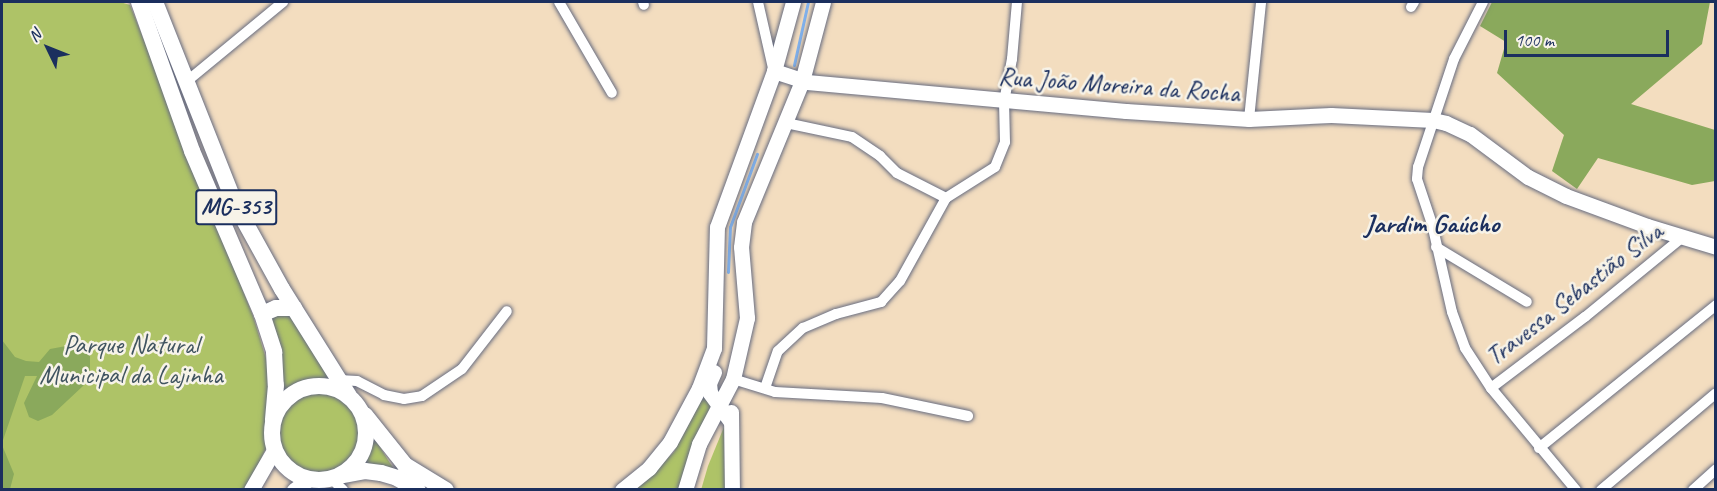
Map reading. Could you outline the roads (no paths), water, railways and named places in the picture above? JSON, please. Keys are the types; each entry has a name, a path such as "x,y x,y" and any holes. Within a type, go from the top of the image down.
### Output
{"main road":[{"name":"MG-353","path":"139,2 192,151 262,314 274,352 276,385 272,430 274,450"},
{"name":"MG-353","path":"155,2 235,204 294,308 349,396 405,465 446,489"},
{"path":"622,489 655,462 682,423 714,348 717,226 774,71 793,2"},
{"path":"732,489 730,421 733,379 747,318 741,247 744,222 802,81 823,2"},
{"name":"Rua João Moreira da Rocha","path":"774,71 802,81 1004,102 1249,118 1342,116 1433,120 1470,134 1528,177 1566,196 1647,226 1716,247"},
{"path":"758,117 786,123"},
{"path":"716,296 722,305 723,333 716,366 709,383 710,393 730,421"},
{"path":"262,314 276,308 294,308"},
{"path":"686,489 699,444 733,379"},
{"path":"273,420 280,406 291,395 305,388 320,386 336,388 349,396"},
{"name":"MG-353","path":"338,482 350,469 364,447 366,428 360,410"},
{"path":"251,489 274,450 301,485 338,482 365,471 397,478 418,489"}],"street":[{"path":"186,82 283,2"},
{"path":"559,2 612,93"},
{"path":"758,2 774,71"},
{"path":"765,388 778,351 803,328 837,314 881,302 900,281 945,198 995,167 1005,142 1004,102 1012,59 1017,2"},
{"path":"1249,118 1262,2"},
{"path":"1483,2 1454,59 1433,120 1417,179 1452,312 1465,348 1491,388 1539,448 1576,489"},
{"path":"786,123 852,137 880,156 897,173 945,198"},
{"name":"Travessa Sebastião Silva","path":"1491,388 1586,317 1684,236"},
{"path":"1436,247 1527,302"},
{"path":"1539,448 1716,305"},
{"path":"339,380 357,381 384,395 404,399 423,396 462,369 507,311"},
{"path":"733,379 742,384 775,392 882,398 968,416"},
{"path":"1601,489 1716,393"},
{"path":"1694,489 1716,469"}],"waterway":[{"path":"794,65 808,2"},
{"path":"728,272 730,227 757,154"}],"district":[{"name":"Jardim Gaúcho","path":"1432,224"}],"park label":[{"name":"Parque Natural Municipal da Lajinha","path":"131,360"}]}
